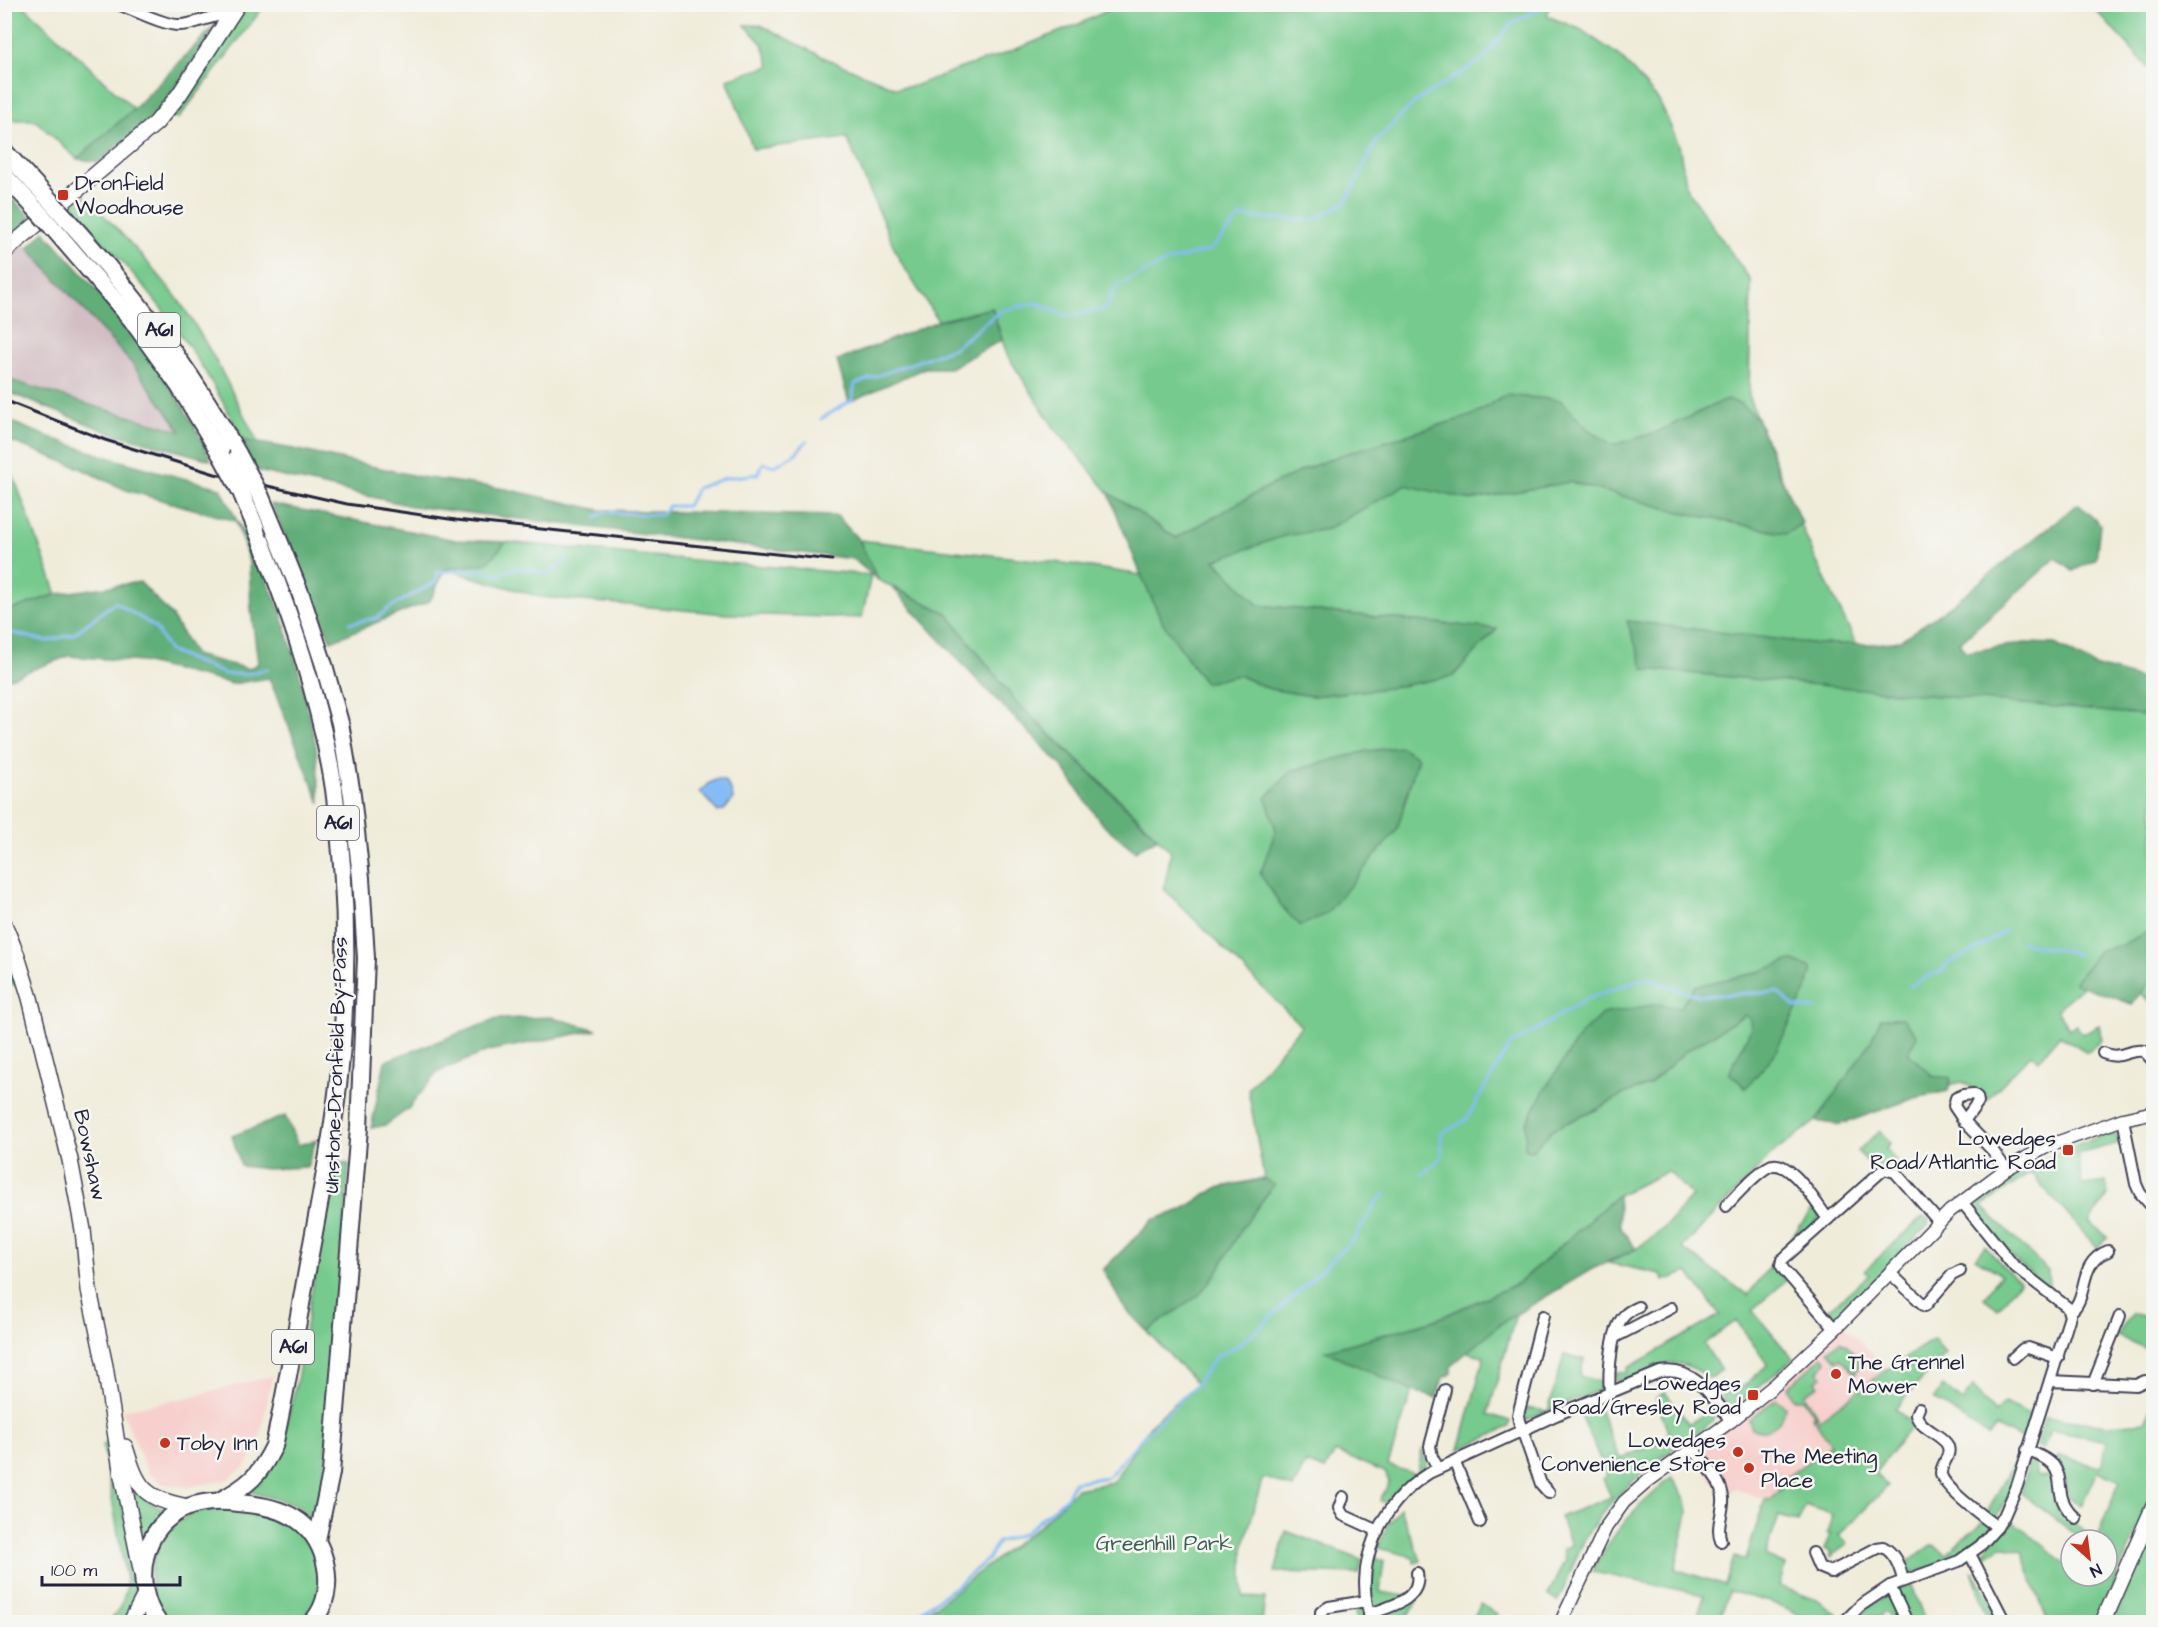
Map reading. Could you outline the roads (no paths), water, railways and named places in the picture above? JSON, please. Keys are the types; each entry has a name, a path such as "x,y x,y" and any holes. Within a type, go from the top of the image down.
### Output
{"highway":[{"name":"Unstone-Dronfield By-Pass","path":"4,151 40,202 59,222 108,264 147,313 206,398 261,497 276,533 301,595 340,723 352,795 361,878 366,958 359,1128 331,1473 317,1540"},
{"name":"Unstone-Dronfield By-Pass","path":"4,175 40,202"},
{"name":"Unstone-Dronfield By-Pass","path":"59,222 179,386 241,492 284,598 306,664 320,717 333,787 342,857 346,926 343,1030 325,1168 274,1446 258,1475 247,1485 219,1501"},
{"name":"Bowshaw","path":"158,1623 145,1595 142,1574 151,1541 165,1521 188,1507 219,1501 274,1508 294,1517 317,1540 327,1578 324,1602 316,1620"}],"main road":[{"path":"4,252 156,123 185,87 234,10"},
{"name":"Bowshaw","path":"4,924 30,998 70,1160 89,1290 142,1574"},
{"name":"Bowshaw","path":"110,1401 136,1480 147,1493 164,1502 188,1507"},
{"path":"2103,1623 2154,1506"},
{"path":"131,1623 145,1595"}],"street":[{"path":"118,4 180,25 201,22 234,10"},
{"path":"2103,1053 2117,1057 2139,1050 2144,1051 2154,1062"},
{"path":"1561,1623 1606,1527 1633,1493 1731,1421 1776,1384 1835,1329 1939,1222 1962,1202 2006,1169 2048,1146 2123,1119 2154,1112"},
{"path":"2123,1119 2136,1184 2140,1193 2154,1209"},
{"path":"1964,1121 1993,1150 2006,1169"},
{"path":"1726,1206 1769,1166 1780,1165 1793,1173 1828,1219"},
{"path":"1835,1329 1781,1265 1782,1260 1884,1169 1895,1172 1939,1222"},
{"path":"1962,1202 2013,1265 2067,1307 2070,1312"},
{"path":"1844,1623 1860,1606 1890,1586 1947,1566 1970,1554 1997,1527 2011,1503 2058,1358 2070,1312 2078,1305 2083,1282 2090,1265 2102,1253 2108,1251"},
{"path":"1890,1273 1922,1309 1952,1275 1960,1271"},
{"path":"1610,1392 1610,1370 1615,1337 1626,1312 1638,1307"},
{"path":"1615,1337 1671,1308"},
{"path":"1543,1316 1519,1408 1519,1421 1541,1484 1548,1493"},
{"path":"2093,1384 2120,1316"},
{"path":"2013,1358 2023,1349 2028,1348 2058,1358"},
{"path":"1417,1573 1414,1592 1370,1618 1364,1583 1365,1565 1378,1531 1386,1515 1399,1498 1419,1479 1438,1468 1610,1392 1660,1372 1672,1370 1683,1372 1701,1383 1731,1421"},
{"path":"2050,1381 2136,1385 2145,1381"},
{"path":"1438,1468 1432,1457 1430,1446 1444,1390"},
{"path":"1919,1408 1916,1418 1941,1438 1948,1448 1949,1452 1941,1471 1943,1479 1970,1506 1997,1527"},
{"path":"1693,1449 1712,1474 1723,1494 1718,1535 1721,1541"},
{"path":"2027,1450 2051,1462 2056,1468 2064,1507 2076,1518"},
{"path":"1454,1461 1480,1522"},
{"path":"1343,1497 1339,1508 1343,1515 1378,1531"},
{"path":"1813,1553 1814,1560 1819,1567 1830,1572 1882,1547 1898,1563 1903,1580"},
{"path":"1970,1554 2005,1623"},
{"path":"1890,1586 1907,1623"},
{"path":"1321,1618 1322,1612 1329,1606 1366,1601"}],"water":[{"path":"718,779 726,782 733,800 724,810 718,812 700,792"}],"waterway":[{"path":"821,419 852,400 855,384 954,348 1000,311 1036,303 1067,316 1106,309 1116,286 1169,261 1210,250 1240,217 1314,220 1346,202 1377,140 1415,102 1482,60 1513,22 1540,9 1544,4"},
{"path":"596,518 603,512 661,515 669,506 687,506 697,488 725,478 758,474 763,463 775,466 795,454 807,441"},
{"path":"350,623 377,618 389,608 437,581 438,572 482,570 499,575 517,567 545,574 557,569 567,559"},
{"path":"4,631 47,641 74,634 115,602 155,627 169,651 225,674 245,674 268,669"},
{"path":"1910,986 1932,974 1940,973 1948,963 1976,950 2005,931"},
{"path":"2022,941 2077,955"},
{"path":"1422,1175 1442,1157 1441,1134 1466,1120 1509,1046 1588,998 1645,978 1699,996 1778,992 1794,1007 1815,1009"},
{"path":"906,1622 958,1585 988,1559 998,1542 1023,1534 1066,1498 1074,1482 1108,1477 1146,1433 1194,1387 1215,1358 1254,1333 1353,1240 1376,1203 1385,1194"}],"railway":[{"path":"4,400 105,440 215,474 347,504 456,520 832,560"}],"place":[{"name":"Dronfield Woodhouse","path":"63,195"},
{"name":"Lowedges Road/Atlantic Road","path":"2068,1150"},
{"name":"The Grennel Mower","path":"1836,1374"},
{"name":"Lowedges Road/Gresley Road","path":"1753,1395"},
{"name":"Toby Inn","path":"165,1443"},
{"name":"Lowedges Convenience Store","path":"1738,1452"},
{"name":"The Meeting Place","path":"1749,1468"}],"park label":[{"name":"Greenhill Park","path":"1164,1543"}]}
